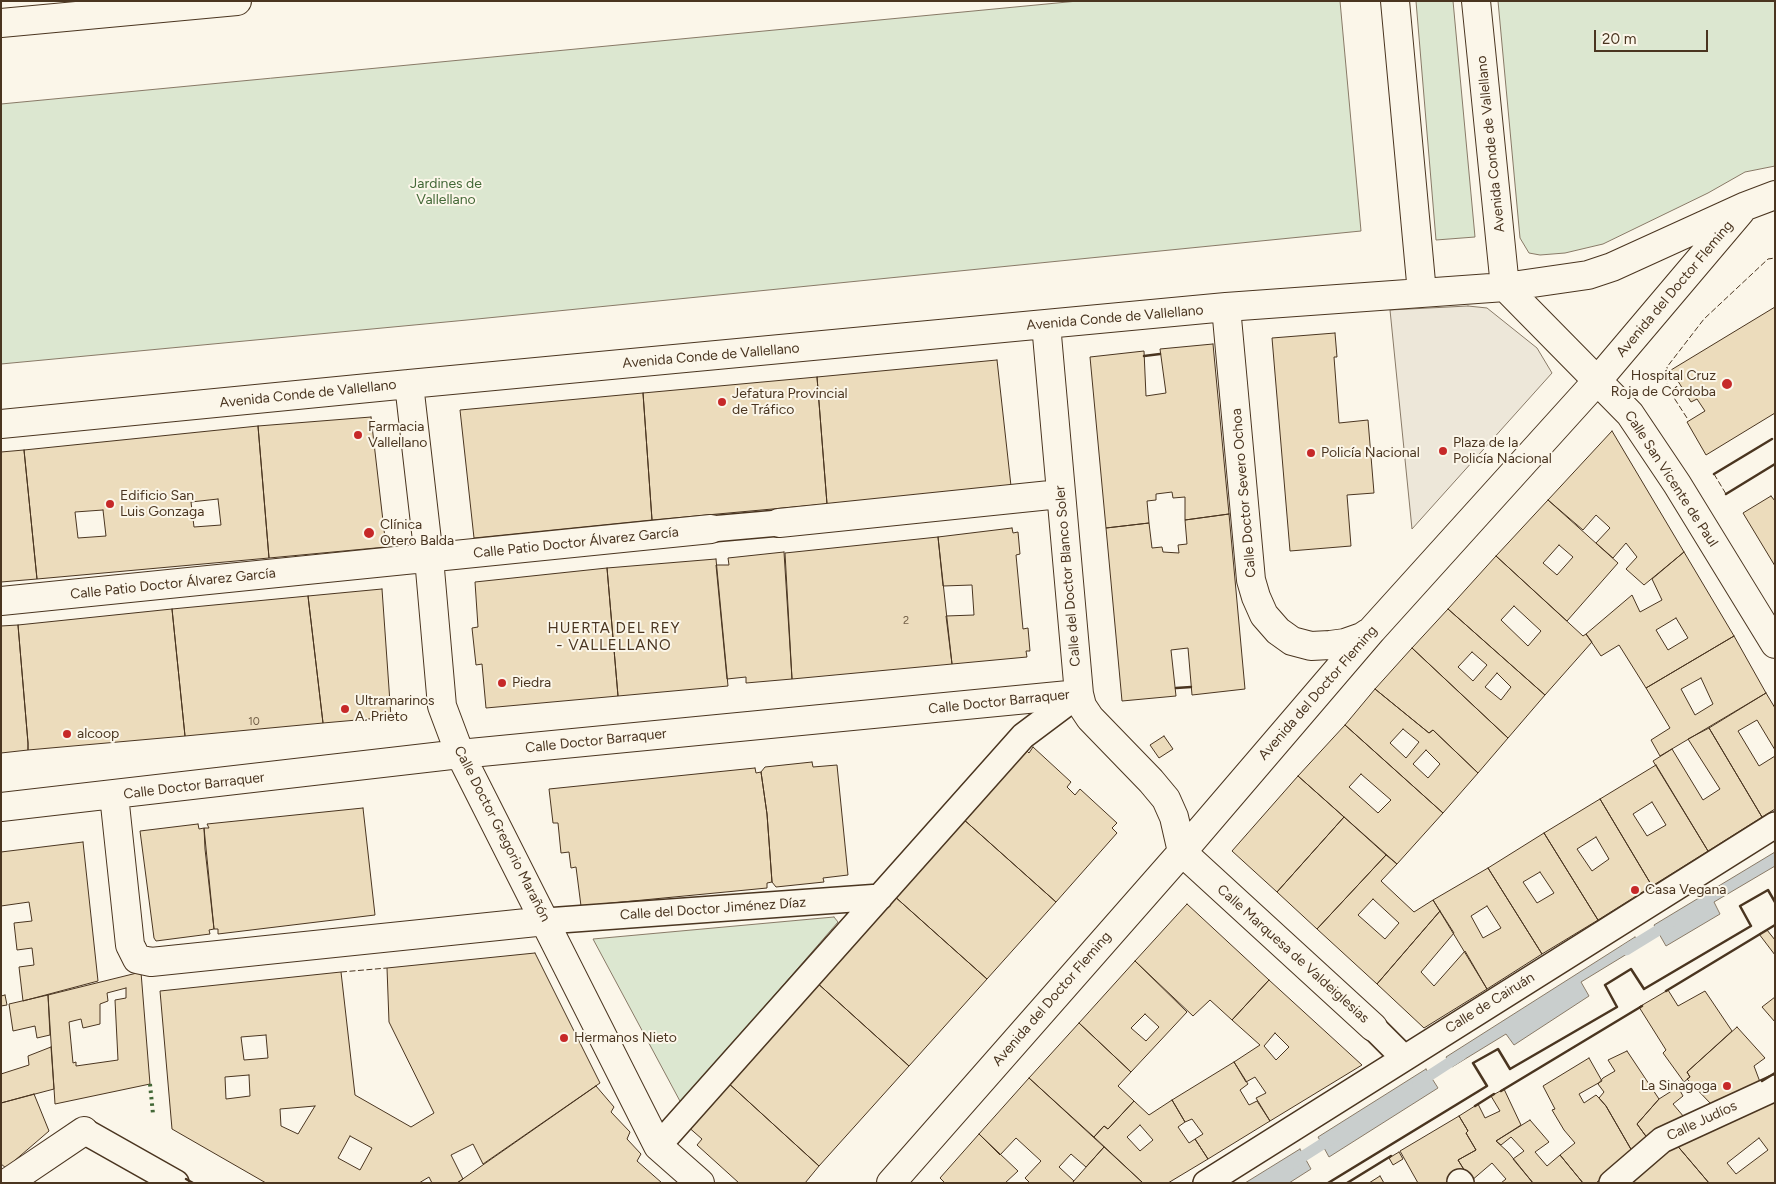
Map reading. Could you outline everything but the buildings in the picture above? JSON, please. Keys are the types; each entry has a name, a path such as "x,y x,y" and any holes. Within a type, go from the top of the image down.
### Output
{"street":[{"path":"1,22 237,1"},
{"path":"1395,1 1422,293"},
{"name":"Avenida Conde de Vallellano","path":"1476,1 1505,287"},
{"name":"Avenida Conde de Vallellano","path":"1,424 1226,307 1505,287 1588,275 1775,195"},
{"name":"Avenida del Doctor Fleming","path":"898,1180 1372,630 1597,381 1746,206"},
{"name":"Calle San Vicente de Paul","path":"1505,287 1630,414 1677,484 1775,644"},
{"name":"Calle Doctor Severo Ochoa","path":"1226,307 1251,580 1264,615 1278,631 1292,641 1311,646 1345,643 1362,637 1372,630"},
{"name":"Calle del Doctor Blanco Soler","path":"1046,324 1060,494 1079,694 1082,706 1090,718 1166,799 1174,817 1182,852"},
{"name":"Calle Doctor Gregorio Marañón","path":"409,384 442,706 460,754 658,1146 700,1183"},
{"name":"Calle Patio Doctor Álvarez García","path":"1,601 1060,494"},
{"path":"658,1146 1023,736 1079,694"},
{"name":"Calle Doctor Barraquer","path":"1,807 460,754 1079,694"},
{"name":"Calle Doctor Barraquer","path":"114,795 130,945 137,959 150,962 546,921"},
{"name":"Calle de Cairuán","path":"1206,1183 1775,825"},
{"name":"Calle Marquesa de Valdeiglesias","path":"1182,852 1373,1027 1404,1058"},
{"name":"Calle del Doctor Jiménez Díaz","path":"546,921 880,897"},
{"name":"Calle Judíos","path":"1612,1183 1662,1140 1775,1088"},
{"path":"7,1183 84,1131 176,1183"}],"green space":[{"name":"Jardines de Vallellano","path":"1078,1 1340,1 1361,231 467,320 1,364 1,104"},
{"path":"1416,1 1453,1 1475,237 1436,240"},
{"path":"1498,1 1775,1 1775,166 1745,172 1708,193 1603,244 1565,253 1540,255 1529,253 1520,238"},
{"path":"834,917 838,922 681,1103 593,939"}],"shaded area":[{"name":"Plaza de la Policía Nacional","path":"1468,306 1487,308 1537,348 1552,373 1412,529 1390,310"},
{"path":"1775,852 1775,866 1714,902 1720,914 1666,946 1654,925"},
{"path":"1635,937 1640,946 1581,982 1589,996 1514,1045 1506,1034 1452,1067 1446,1057"},
{"path":"1426,1069 1438,1088 1329,1157 1318,1137"},
{"path":"1300,1149 1311,1169 1289,1183 1245,1183"}],"waterway":[{"path":"1626,950 1670,923"},
{"path":"1418,1083 1461,1055"},
{"path":"1291,1164 1335,1136"}],"hedge":[{"path":"150,1084 153,1114"}],"fence":[{"path":"1687,418 1667,387 1667,367 1704,319 1768,259 1775,258"},
{"path":"1714,474 1726,494"},
{"path":"341,972 387,968"},
{"path":"1668,990 1689,977"}],"wall":[{"path":"1144,356 1160,354"},
{"path":"1714,474 1772,439"},
{"path":"1726,494 1775,464"},
{"path":"1176,688 1191,687"},
{"path":"1328,1183 1487,1086 1473,1063 1498,1049 1510,1069 1617,1007 1605,985 1631,969 1644,989 1751,926 1740,906 1768,890 1775,902"},
{"path":"1666,991 1775,925"},
{"path":"1501,1091 1642,1006"},
{"path":"1762,1081 1775,1073"},
{"path":"1475,1106 1494,1094"},
{"path":"1347,1183 1391,1156"},
{"path":"186,1179 193,1183"}],"place":[{"name":"Hospital Cruz Roja de Córdoba","path":"1727,384"},
{"name":"Jefatura Provincial de Tráfico","path":"722,402"},
{"name":"Farmacia Vallellano","path":"358,435"},
{"name":"Plaza de la Policía Nacional","path":"1443,451"},
{"name":"Policía Nacional","path":"1311,453"},
{"name":"Edificio San Luis Gonzaga","path":"110,504"},
{"name":"Clínica Otero Balda","path":"369,533"},
{"name":"Piedra","path":"502,683"},
{"name":"Ultramarinos A. Prieto","path":"345,709"},
{"name":"alcoop","path":"67,734"},
{"name":"Casa Vegana","path":"1635,890"},
{"name":"Hermanos Nieto","path":"564,1038"},
{"name":"La Sinagoga","path":"1727,1086"}],"district":[{"name":"HUERTA DEL REY - VALLELLANO","path":"614,638"}]}
